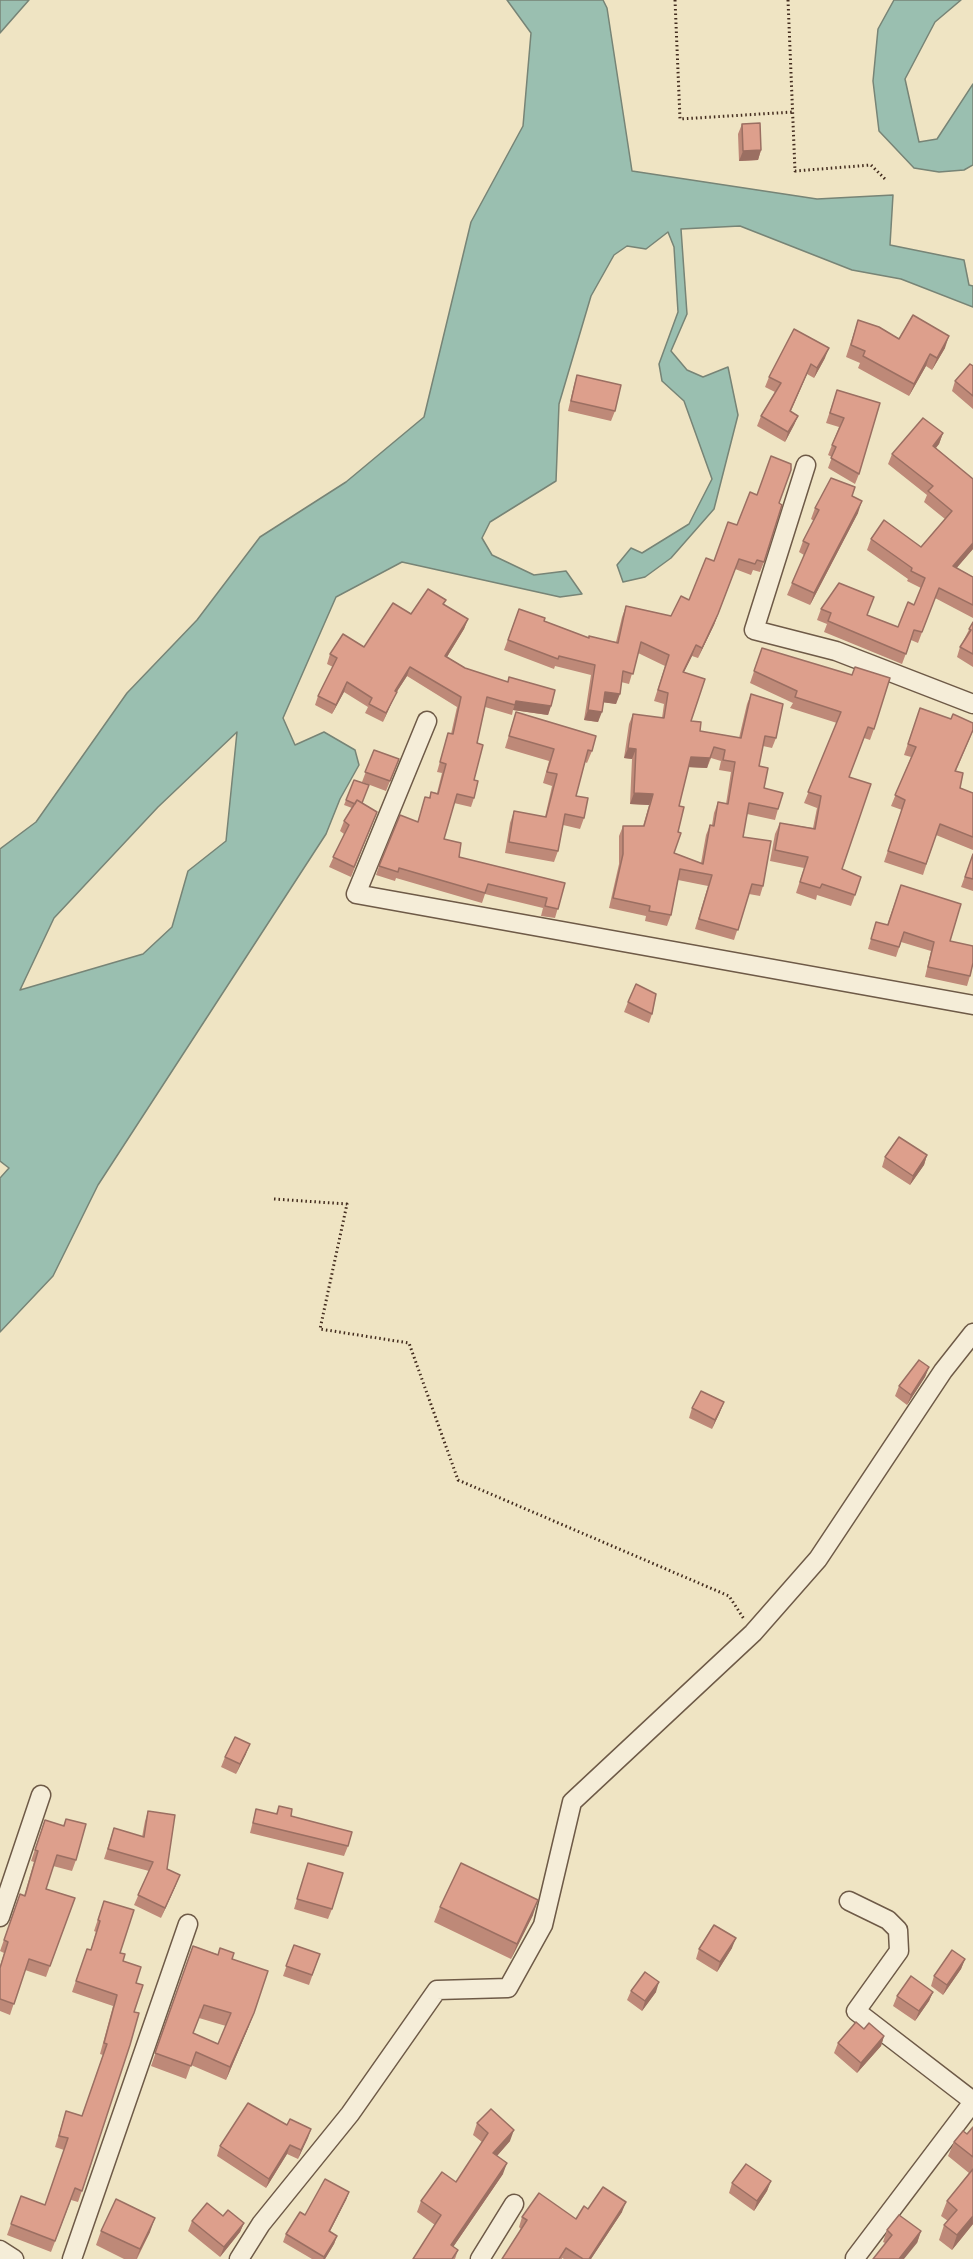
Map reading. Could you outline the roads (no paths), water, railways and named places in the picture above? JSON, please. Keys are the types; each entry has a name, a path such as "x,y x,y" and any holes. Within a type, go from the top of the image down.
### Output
{"street":[{"path":"806,465 754,630 836,651 973,704"},
{"path":"427,721 357,894 973,1005"},
{"path":"239,2259 261,2224 350,2114 437,1990 508,1988 543,1924 572,1802 753,1634 818,1559 943,1371 973,1334"},
{"path":"0,1917 41,1795"},
{"path":"849,1901 888,1920 898,1930 899,1951 856,2011 973,2101 855,2258"},
{"path":"72,2259 188,1924"},
{"path":"480,2259 514,2204"},
{"path":"0,2250 14,2259"}]}
